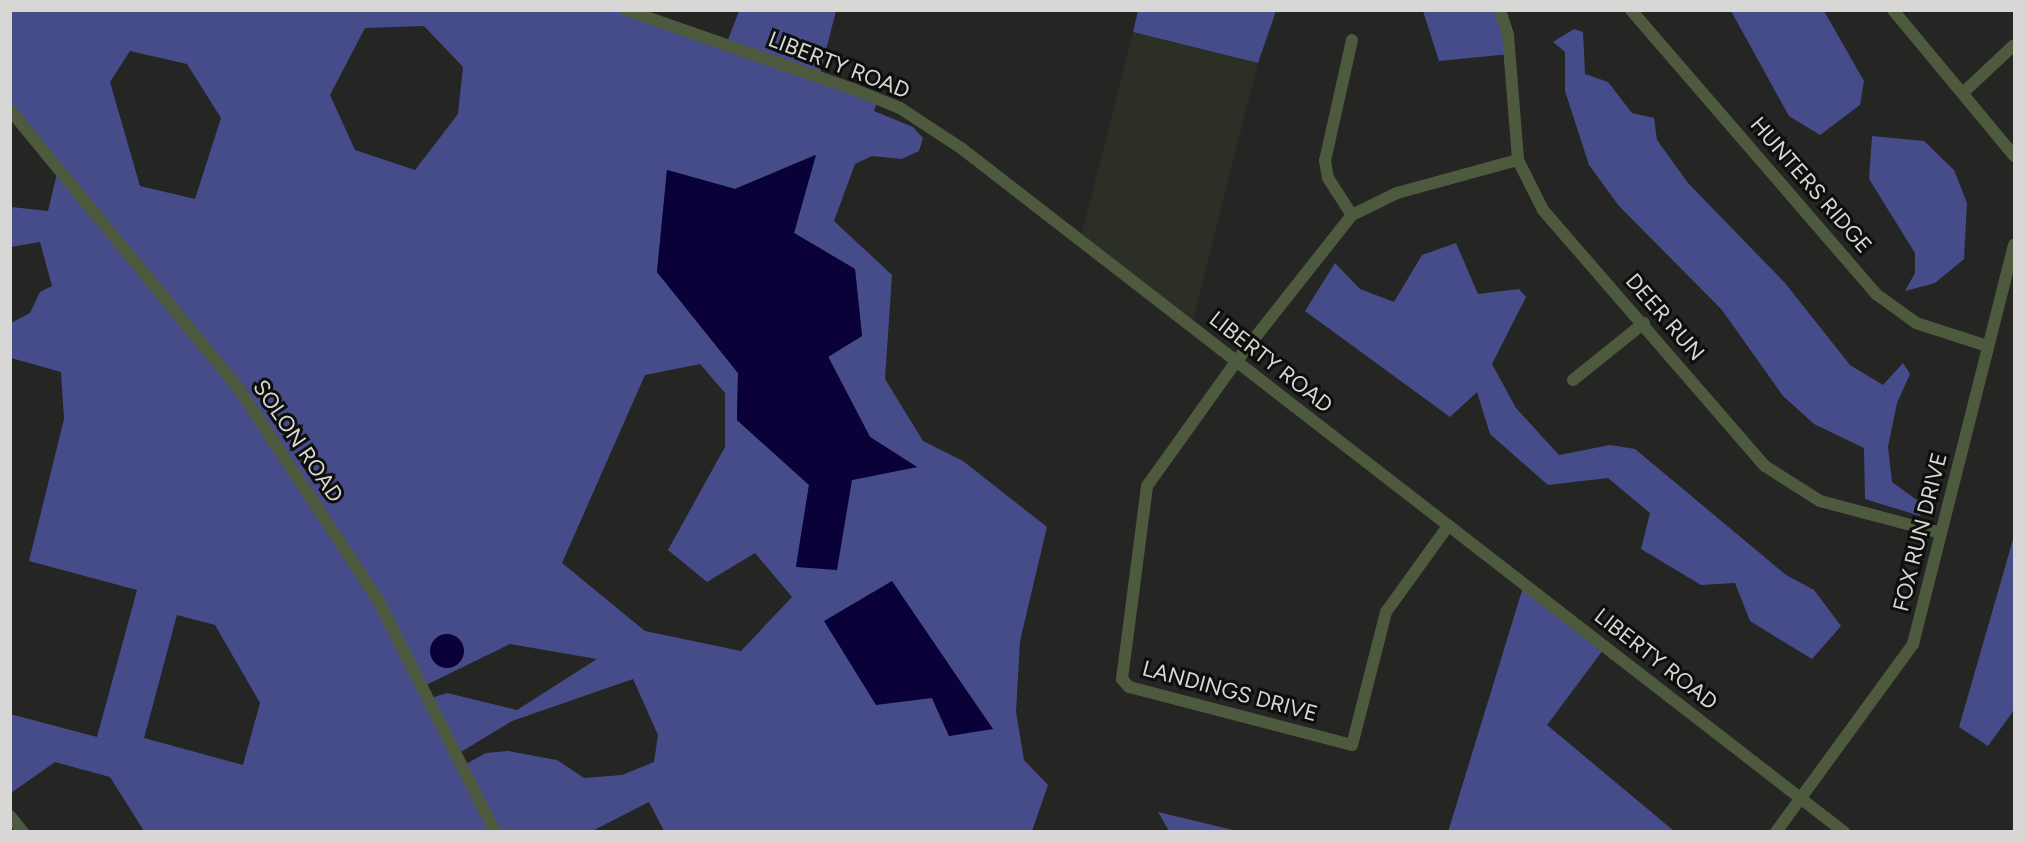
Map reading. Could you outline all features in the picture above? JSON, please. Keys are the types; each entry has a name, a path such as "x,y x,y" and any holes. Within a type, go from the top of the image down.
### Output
{"street":[{"name":"LIBERTY ROAD","path":"626,10 902,109 962,148 1235,363 1844,831"},
{"name":"DEER RUN","path":"1500,10 1510,54 1518,160 1543,210 1765,466 1791,485 1820,501 1941,533"},
{"name":"HUNTERS RIDGE","path":"1631,10 1876,294 1916,324 1987,346"},
{"path":"1893,10 1965,91 2014,156"},
{"path":"1352,40 1324,161 1328,178 1352,215 1397,193 1518,160"},
{"path":"1965,91 2014,45"},
{"name":"SOLON ROAD","path":"10,110 237,386 378,600 495,831"},
{"name":"LANDINGS DRIVE","path":"1352,215 1235,363 1147,486 1122,679 1129,687 1352,745 1386,612 1448,526"},
{"name":"FOX RUN DRIVE","path":"1776,831 1913,644 2014,245"},
{"path":"1573,380 1644,324"},
{"path":"10,816 23,831"}],"shaded area":[{"path":"626,10 726,45 739,11 836,11 819,77 878,99 874,111 913,127 923,138 919,151 902,159 872,156 855,164 834,221 892,275 885,379 923,441 963,461 1047,527 1020,641 1016,712 1024,760 1048,785 1032,831 664,831 649,802 592,831 144,831 110,777 55,762 11,793 10,714 97,737 137,590 29,561 64,419 61,372 11,358 11,323 30,313 40,292 52,286 40,242 11,247 11,207 48,211 58,169 11,110 11,11","holes":["424,26 463,67 458,114 415,170 355,150 330,95 365,28","130,51 187,64 221,118 195,199 140,186 110,82","815,155 794,233 855,269 862,336 828,356 870,437 917,467 852,480 796,567 809,485 737,420 738,373 657,272 667,170 735,189","700,364 725,393 725,447 668,550 707,582 755,553 792,597 741,651 645,631 562,563 645,375","177,615 215,625 260,703 243,765 144,738","510,644 597,659 517,710 447,693 428,699 422,687","633,679 658,735 654,762 622,775 584,778 557,760 508,751 486,753 462,766 456,755 512,721","932,698 992,728 949,736"]},
{"path":"1138,10 1276,11 1258,63 1133,32"},
{"path":"1423,11 1500,11 1510,54 1439,61"},
{"path":"1731,11 1824,11 1864,81 1860,105 1820,135 1789,116"},
{"path":"1574,29 1583,32 1585,74 1608,82 1632,113 1654,118 1657,140 1688,183 1785,283 1850,365 1883,385 1903,363 1910,374 1897,403 1888,447 1892,482 1921,503 1920,516 1865,499 1864,448 1814,424 1783,396 1722,310 1619,206 1589,165 1565,91 1565,52 1553,42"},
{"path":"1133,32 1258,63 1191,327 1080,241"},
{"path":"1872,136 1924,141 1954,170 1967,203 1964,259 1935,283 1905,291 1915,273 1915,253 1869,179"},
{"path":"816,155 794,233 855,269 862,336 828,357 870,437 917,467 852,480 837,570 796,567 809,485 737,420 738,373 657,272 667,170 735,189"},
{"path":"1456,243 1478,294 1519,289 1526,297 1492,364 1516,408 1559,455 1610,445 1635,449 1786,575 1814,590 1841,626 1812,659 1750,621 1735,583 1701,585 1641,549 1650,513 1608,478 1548,485 1490,434 1477,392 1450,417 1305,311 1335,263 1360,289 1394,302 1422,255"},
{"path":"2014,536 2014,710 1988,746 1959,727"},
{"path":"892,581 993,729 949,736 932,698 876,705 824,621"},
{"path":"1524,584 1606,646 1547,725 1674,831 1448,832"},
{"path":"447,634 459,639 464,651 459,663 447,668 435,663 430,651 435,639"},
{"path":"1158,812 1237,831 1169,831"}]}
